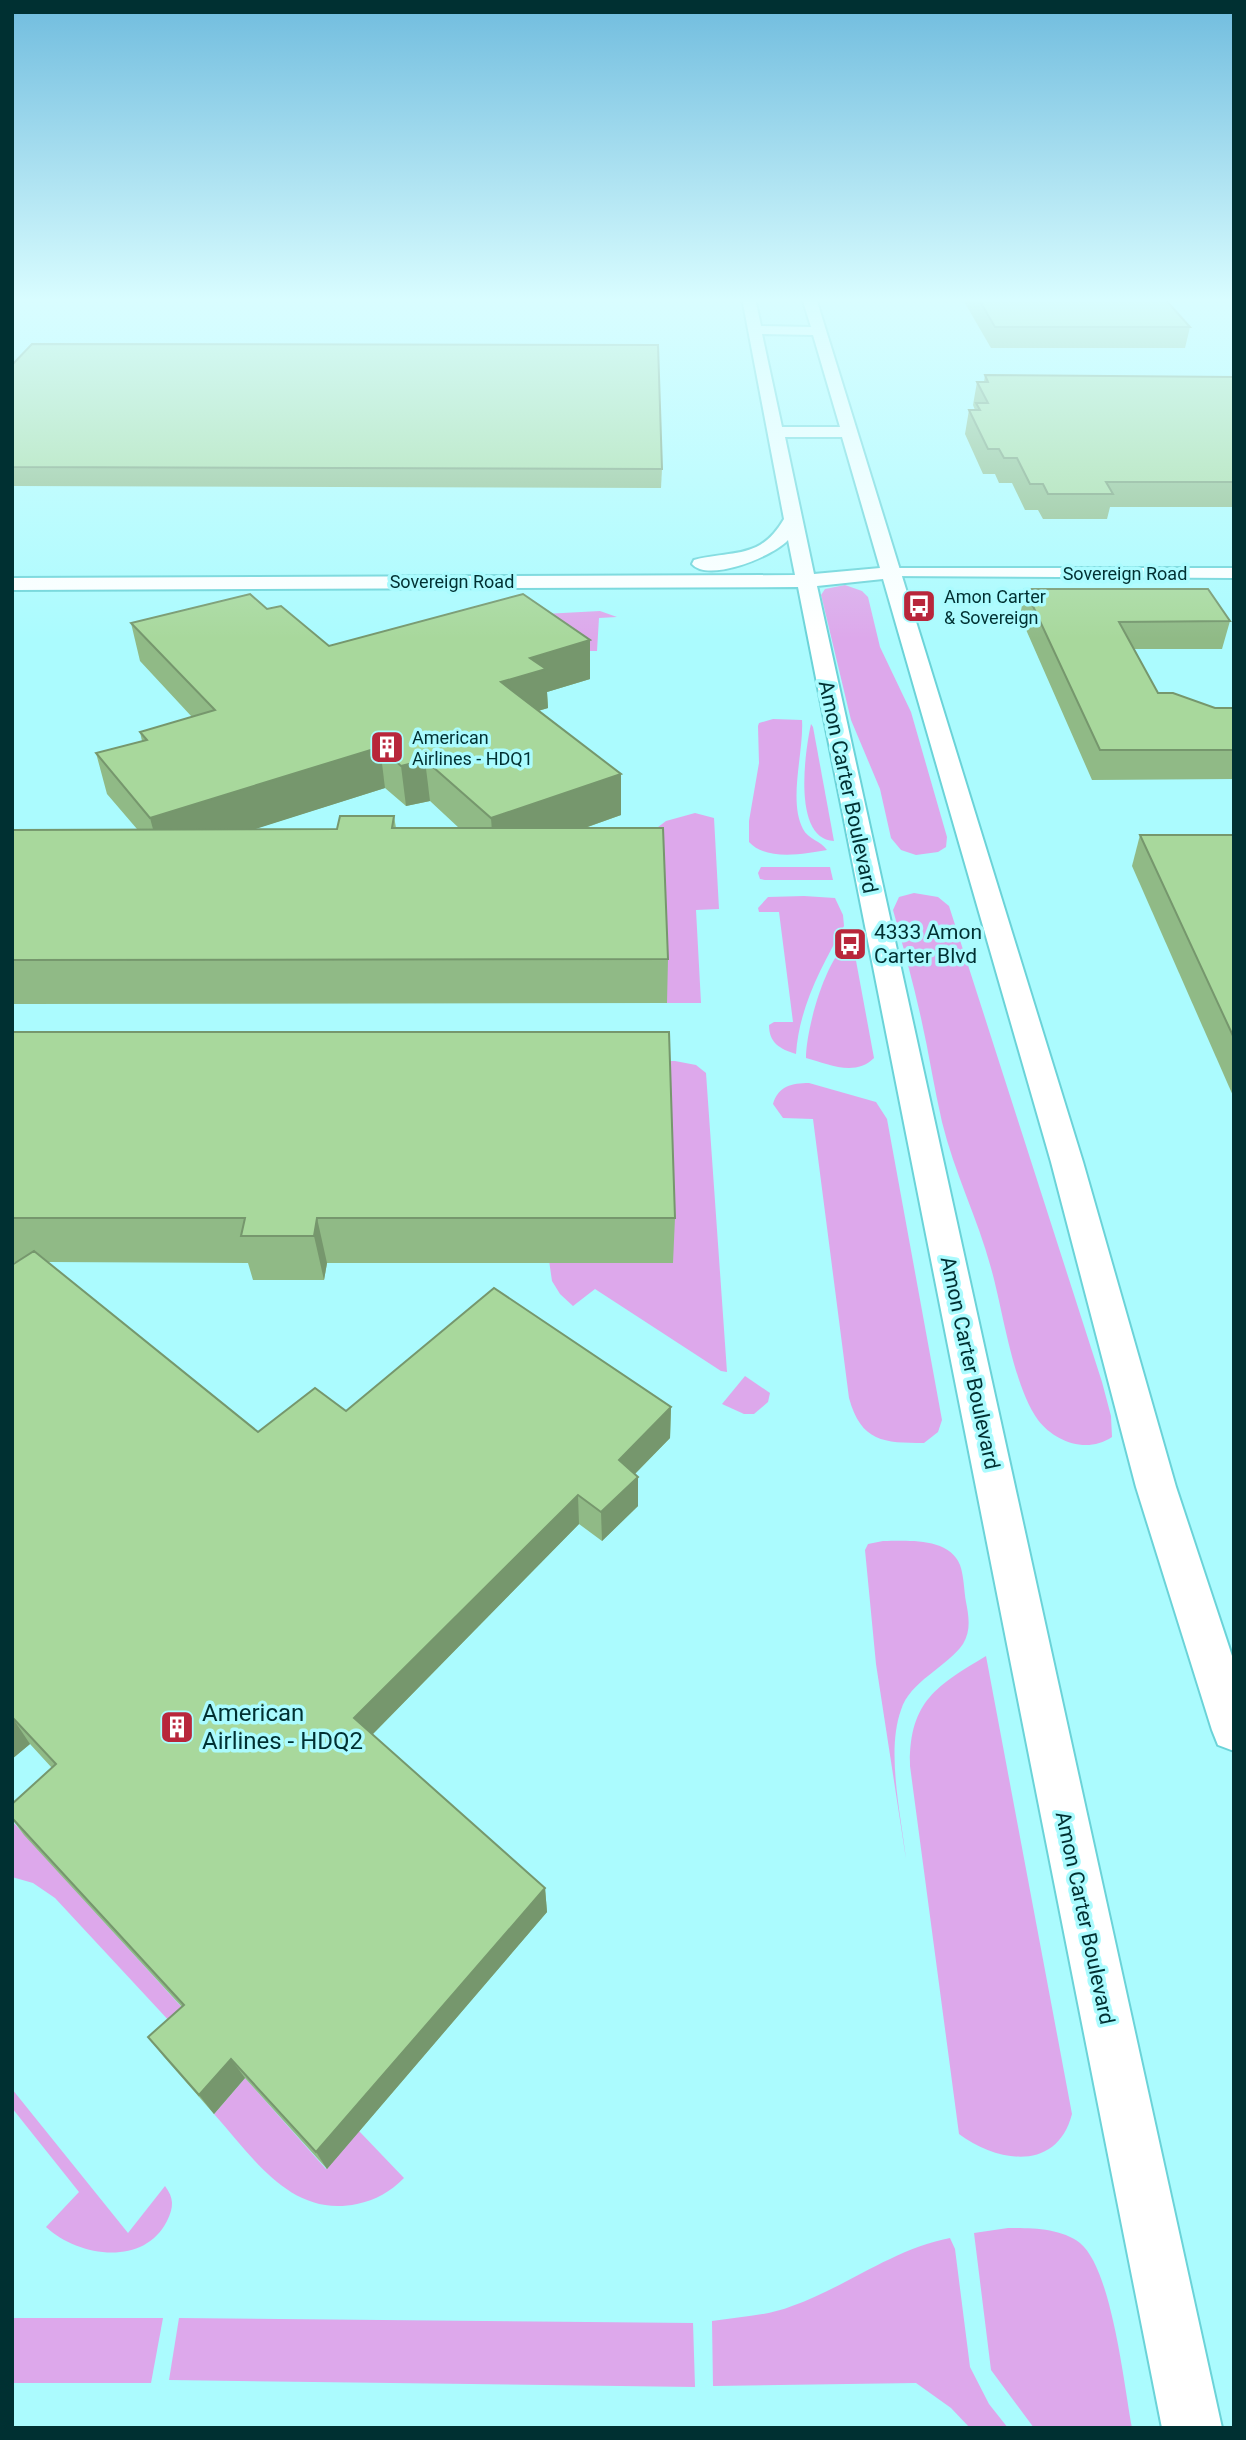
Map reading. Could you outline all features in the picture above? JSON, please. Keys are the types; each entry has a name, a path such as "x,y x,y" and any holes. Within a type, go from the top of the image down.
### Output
{"street":[{"name":"Amon Carter Boulevard","path":"770,412 804,574 798,615 1192,2428"},
{"path":"841,412 1067,1162 1156,1487 1234,1730"},
{"path":"774,432 847,432"},
{"path":"636,566 714,563 758,554 774,546 785,535 793,519"},
{"name":"Sovereign Road","path":"12,566 636,566 804,574 1234,573"},
{"name":"Sovereign Road","path":"12,583 731,581 804,574"},
{"path":"731,581 798,615"}],"shaded area":[{"path":"845,585 862,591 868,597 880,647 911,712 947,837 946,847 938,852 916,855 901,850 891,838 880,789 851,720 821,595 825,589"},
{"path":"600,611 617,617 599,618 597,651 574,651 544,614"},
{"path":"773,719 802,720 797,790 799,817 805,832 827,850 775,854 756,848 749,842 749,821 759,763 758,726 759,723"},
{"path":"811,724 834,841 821,837 812,826 807,810 804,792"},
{"path":"695,813 714,818 719,909 696,910 701,1003 667,1003 649,834 666,821"},
{"path":"761,867 830,867 833,880 765,880 760,879 758,873"},
{"path":"914,893 938,897 949,906 1102,1382 1111,1416 1112,1437 1102,1442 1092,1445 1072,1443 1062,1440 1045,1428 1029,1405 1015,1368 986,1250 947,1141 918,1004 893,910 899,897"},
{"path":"768,897 835,898 843,915 844,926 807,1003 796,1054 776,1044 771,1036 769,1025 774,1022 793,1022 779,912 759,912 758,908"},
{"path":"852,939 874,1058 867,1064 850,1068 806,1058 819,994 834,960"},
{"path":"520,1061 675,1061 696,1065 706,1073 727,1372 721,1371 595,1289 573,1306 560,1294 552,1281"},
{"path":"809,1083 876,1102 887,1119 942,1420 938,1432 924,1443 886,1440 867,1432 854,1413 849,1398 813,1119 783,1118 773,1104 782,1089"},
{"path":"745,1376 770,1393 768,1402 754,1414 744,1414 722,1404"},
{"path":"883,1541 926,1542 947,1549 955,1556 961,1569 968,1618 963,1644 912,1691 901,1710 895,1764 906,1859 876,1664 865,1550 868,1544"},
{"path":"986,1656 1072,2114 1064,2133 1054,2146 1024,2157 991,2151 959,2134 910,1766 914,1726 920,1711 940,1687"},
{"path":"12,1821 198,2025 185,2038 55,1898 33,1883 12,1877"},
{"path":"245,2078 326,2169 359,2131 404,2178 382,2195 357,2204 333,2206 312,2202 293,2193 259,2165 214,2114"},
{"path":"12,2089 128,2233 165,2186 172,2207 157,2236 143,2246 110,2252 75,2245 46,2227 79,2192 12,2108"},
{"path":"1008,2228 1064,2234 1080,2243 1091,2257 1100,2277 1115,2330 1132,2428 1034,2428 991,2370 974,2233"},
{"path":"950,2238 955,2249 970,2367 989,2404 1008,2428 970,2428 951,2408 916,2383 713,2386 712,2321 782,2309 812,2298 889,2259 929,2243"},
{"path":"12,2318 163,2318 151,2383 12,2383"},
{"path":"179,2318 693,2323 695,2387 169,2380"}],"building":[{"path":"12,412 660,412 662,469 12,467"},
{"path":"970,412 1234,412 1234,482 1106,482 1113,494 1048,494 1043,484 1030,484 1017,458 1004,458 999,449 988,449"},
{"path":"1025,589 1208,589 1230,621 1119,622 1158,693 1173,693 1215,708 1234,708 1234,750 1100,750"},
{"name":"American Airlines - HDQ1","path":"250,594 267,609 281,606 329,646 523,594 590,640 530,658 546,669 501,682 621,774 491,818 425,760 401,766 380,747 150,818 96,753 147,740 140,732 215,710 131,623"},
{"path":"340,816 394,816 392,828 663,828 668,959 12,960 12,830 337,829"},
{"path":"1140,835 1234,835 1234,1038"},
{"path":"12,1032 669,1032 675,1218 317,1218 314,1236 241,1236 245,1218 12,1218"},
{"name":"American Airlines - HDQ2","path":"34,1251 258,1432 315,1388 346,1411 494,1288 671,1407 619,1460 638,1477 601,1512 578,1495 354,1718 545,1888 316,2152 231,2059 199,2095 148,2037 184,2005 12,1818 12,1804 56,1764 12,1717 12,1265"}],"place":[{"name":"Amon Carter & Sovereign","path":"919,606"},
{"name":"American Airlines - HDQ1","path":"387,747"},
{"name":"4333 Amon Carter Blvd","path":"850,944"},
{"name":"American Airlines - HDQ2","path":"177,1727"}]}
